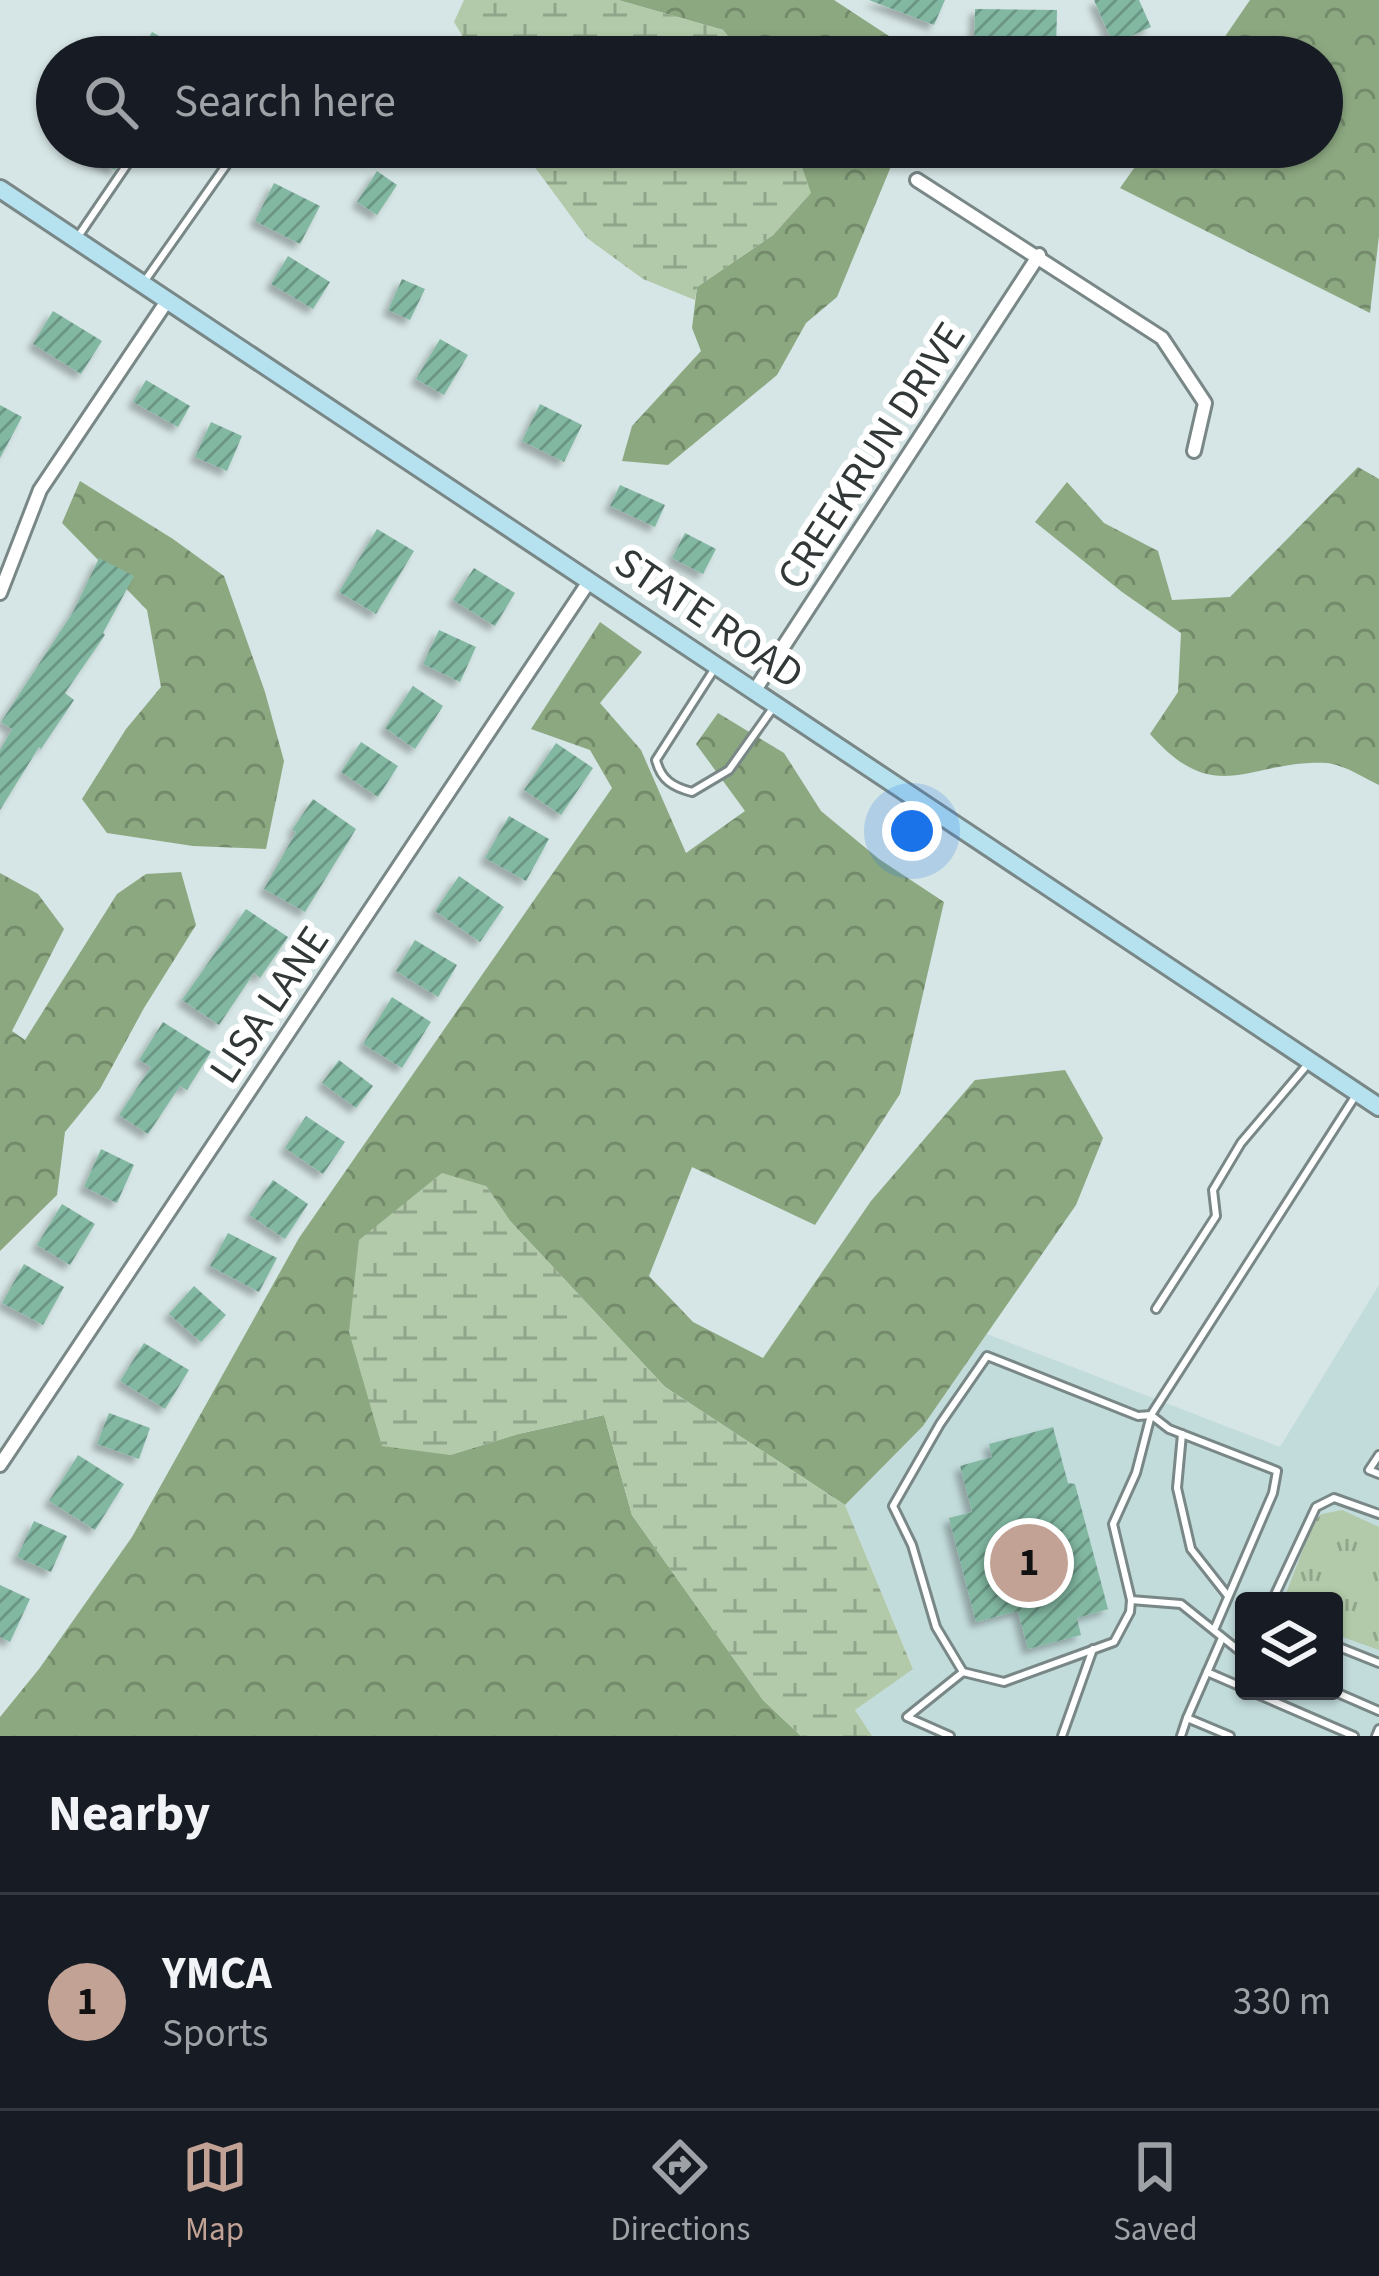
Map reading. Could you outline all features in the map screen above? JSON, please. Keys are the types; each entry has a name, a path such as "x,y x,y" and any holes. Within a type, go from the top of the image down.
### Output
{"main road":[{"name":"STATE ROAD","path":"0,189 1379,1107"}],"street":[{"path":"917,180 1162,338 1205,403 1194,452"},
{"name":"CREEKRUN DRIVE","path":"755,690 1039,255"},
{"path":"0,593 40,490 167,302"},
{"name":"LISA LANE","path":"0,1466 590,580"}],"lane":[{"path":"76,240 125,168"},
{"path":"142,285 224,168"},
{"path":"718,665 656,760 662,778 676,788 692,792 729,770 776,704"},
{"path":"1156,1309 1216,1216 1213,1190 1241,1143 1310,1061"},
{"path":"1214,1630 1273,1493 1277,1472 1182,1434 1151,1414 1138,1416 987,1356 940,1424 893,1506 912,1545 936,1628 963,1672 1004,1682 1114,1642 1131,1600 1112,1524 1136,1473 1151,1414 1358,1093"},
{"path":"1182,1434 1177,1488 1191,1549 1228,1597"},
{"path":"1379,1455 1369,1470 1379,1474"},
{"path":"1276,1592 1316,1507 1334,1498 1379,1514"},
{"path":"1131,1600 1181,1604 1235,1646"},
{"path":"1180,1736 1222,1637"},
{"path":"1062,1736 1094,1649"},
{"path":"1343,1649 1379,1663"},
{"path":"950,1736 907,1717 963,1672"},
{"path":"1207,1672 1235,1685"},
{"path":"1343,1695 1379,1711"},
{"path":"1270,1700 1354,1736"},
{"path":"1187,1718 1230,1736"}],"shaded area":[{"path":"1379,1285 1379,1736 872,1736 855,1710 913,1668 845,1505 923,1426 987,1334 1280,1447"}],"green space":[{"path":"464,0 618,0 723,30 728,36 462,36 454,22"},
{"path":"618,0 834,0 889,36 728,36 723,30"},
{"path":"1250,0 1379,0 1379,236 1370,313 1120,188 1134,168 1343,168 1343,36 1225,36"},
{"path":"535,168 802,168 811,193 773,235 697,287 695,300 643,279 587,238"},
{"path":"802,168 890,168 837,297 806,323 777,375 668,465 622,461 632,426 701,351 692,328 697,287 773,235 810,193"},
{"path":"1358,467 1379,479 1379,785 1326,763 1234,776 1194,770 1150,734 1178,692 1181,633 1035,522 1067,482 1104,523 1158,551 1172,600 1230,597"},
{"path":"80,481 224,576 284,761 266,849 193,846 107,833 82,799 126,729 161,687 147,610 62,523"},
{"path":"600,622 642,652 600,703 641,750 686,853 745,811 696,744 718,713 784,753 821,811 879,859 944,902 900,1094 815,1225 692,1167 649,1276 693,1322 763,1358 871,1201 975,1080 1065,1070 1103,1138 1076,1205 923,1426 845,1505 665,1387 510,1221 486,1186 450,1455 604,1415 632,1515 763,1700 801,1736 0,1736 0,1717 132,1537 299,1238 612,788 590,750 531,729"},
{"path":"181,872 196,925 100,1089 65,1132 57,1195 0,1251 0,873 38,894 64,929 12,1031 25,1040 117,894 146,874"},
{"path":"442,1173 486,1186 510,1221 665,1387 845,1505 913,1669 855,1710 872,1736 801,1736 763,1700 632,1515 604,1415 450,1455 382,1446 349,1332 359,1240"},
{"path":"1342,1510 1379,1527 1379,1650 1343,1637 1343,1592 1286,1592 1314,1521"}],"building":[{"path":"869,0 945,0 934,25"},
{"path":"1094,0 1139,0 1151,27 1131,36 1110,36"},
{"path":"975,9 1057,10 1056,36 974,36"},
{"path":"377,171 397,185 377,215 357,202"},
{"path":"274,183 320,206 300,244 255,221"},
{"path":"288,256 330,282 313,309 271,284"},
{"path":"402,279 425,289 410,320 388,310"},
{"path":"53,311 102,341 81,374 33,344"},
{"path":"440,339 468,355 444,395 416,379"},
{"path":"146,380 190,406 178,427 133,402"},
{"path":"540,404 582,425 564,462 522,441"},
{"path":"0,405 22,417 0,458"},
{"path":"211,422 242,436 227,471 195,457"},
{"path":"620,485 665,505 655,527 610,506"},
{"path":"377,529 414,551 376,614 339,592"},
{"path":"685,533 716,549 703,574 672,558"},
{"path":"99,558 134,576 105,635 65,693 74,700 0,810 0,750 12,729 1,722 73,612"},
{"path":"474,568 515,593 495,626 453,600"},
{"path":"439,630 476,647 460,682 423,664"},
{"path":"413,686 443,706 415,749 385,728"},
{"path":"361,742 398,766 378,797 341,772"},
{"path":"556,743 593,768 561,815 524,790"},
{"path":"313,799 356,829 305,912 264,889 296,832 292,830"},
{"path":"509,816 549,839 526,881 485,858"},
{"path":"459,876 504,907 480,942 435,911"},
{"path":"246,909 288,937 260,978 254,973 219,1025 182,1000"},
{"path":"415,940 457,965 438,997 396,971"},
{"path":"392,997 431,1022 402,1068 363,1044"},
{"path":"163,1022 211,1052 187,1090 180,1086 148,1134 119,1115 151,1067 139,1060"},
{"path":"339,1060 373,1086 356,1108 322,1083"},
{"path":"306,1116 345,1142 323,1174 285,1148"},
{"path":"101,1149 134,1165 117,1203 84,1187"},
{"path":"273,1180 308,1204 285,1239 249,1215"},
{"path":"62,1204 95,1224 70,1265 37,1245"},
{"path":"228,1233 277,1258 259,1292 210,1266"},
{"path":"24,1264 64,1287 43,1325 2,1303"},
{"path":"194,1286 226,1315 201,1342 169,1314"},
{"path":"144,1343 189,1370 165,1409 120,1381"},
{"path":"109,1413 150,1428 139,1459 97,1444"},
{"path":"1053,1427 1068,1483 1075,1484 1108,1609 1077,1618 1081,1635 1028,1649 1018,1611 976,1622 949,1518 972,1512 960,1466 992,1457 989,1444"},
{"path":"78,1455 124,1484 95,1530 49,1501"},
{"path":"34,1521 67,1536 51,1572 17,1557"},
{"path":"0,1585 30,1599 10,1642 0,1637"}],"place":[{"name":"YMCA","path":"1029,1563"}]}
